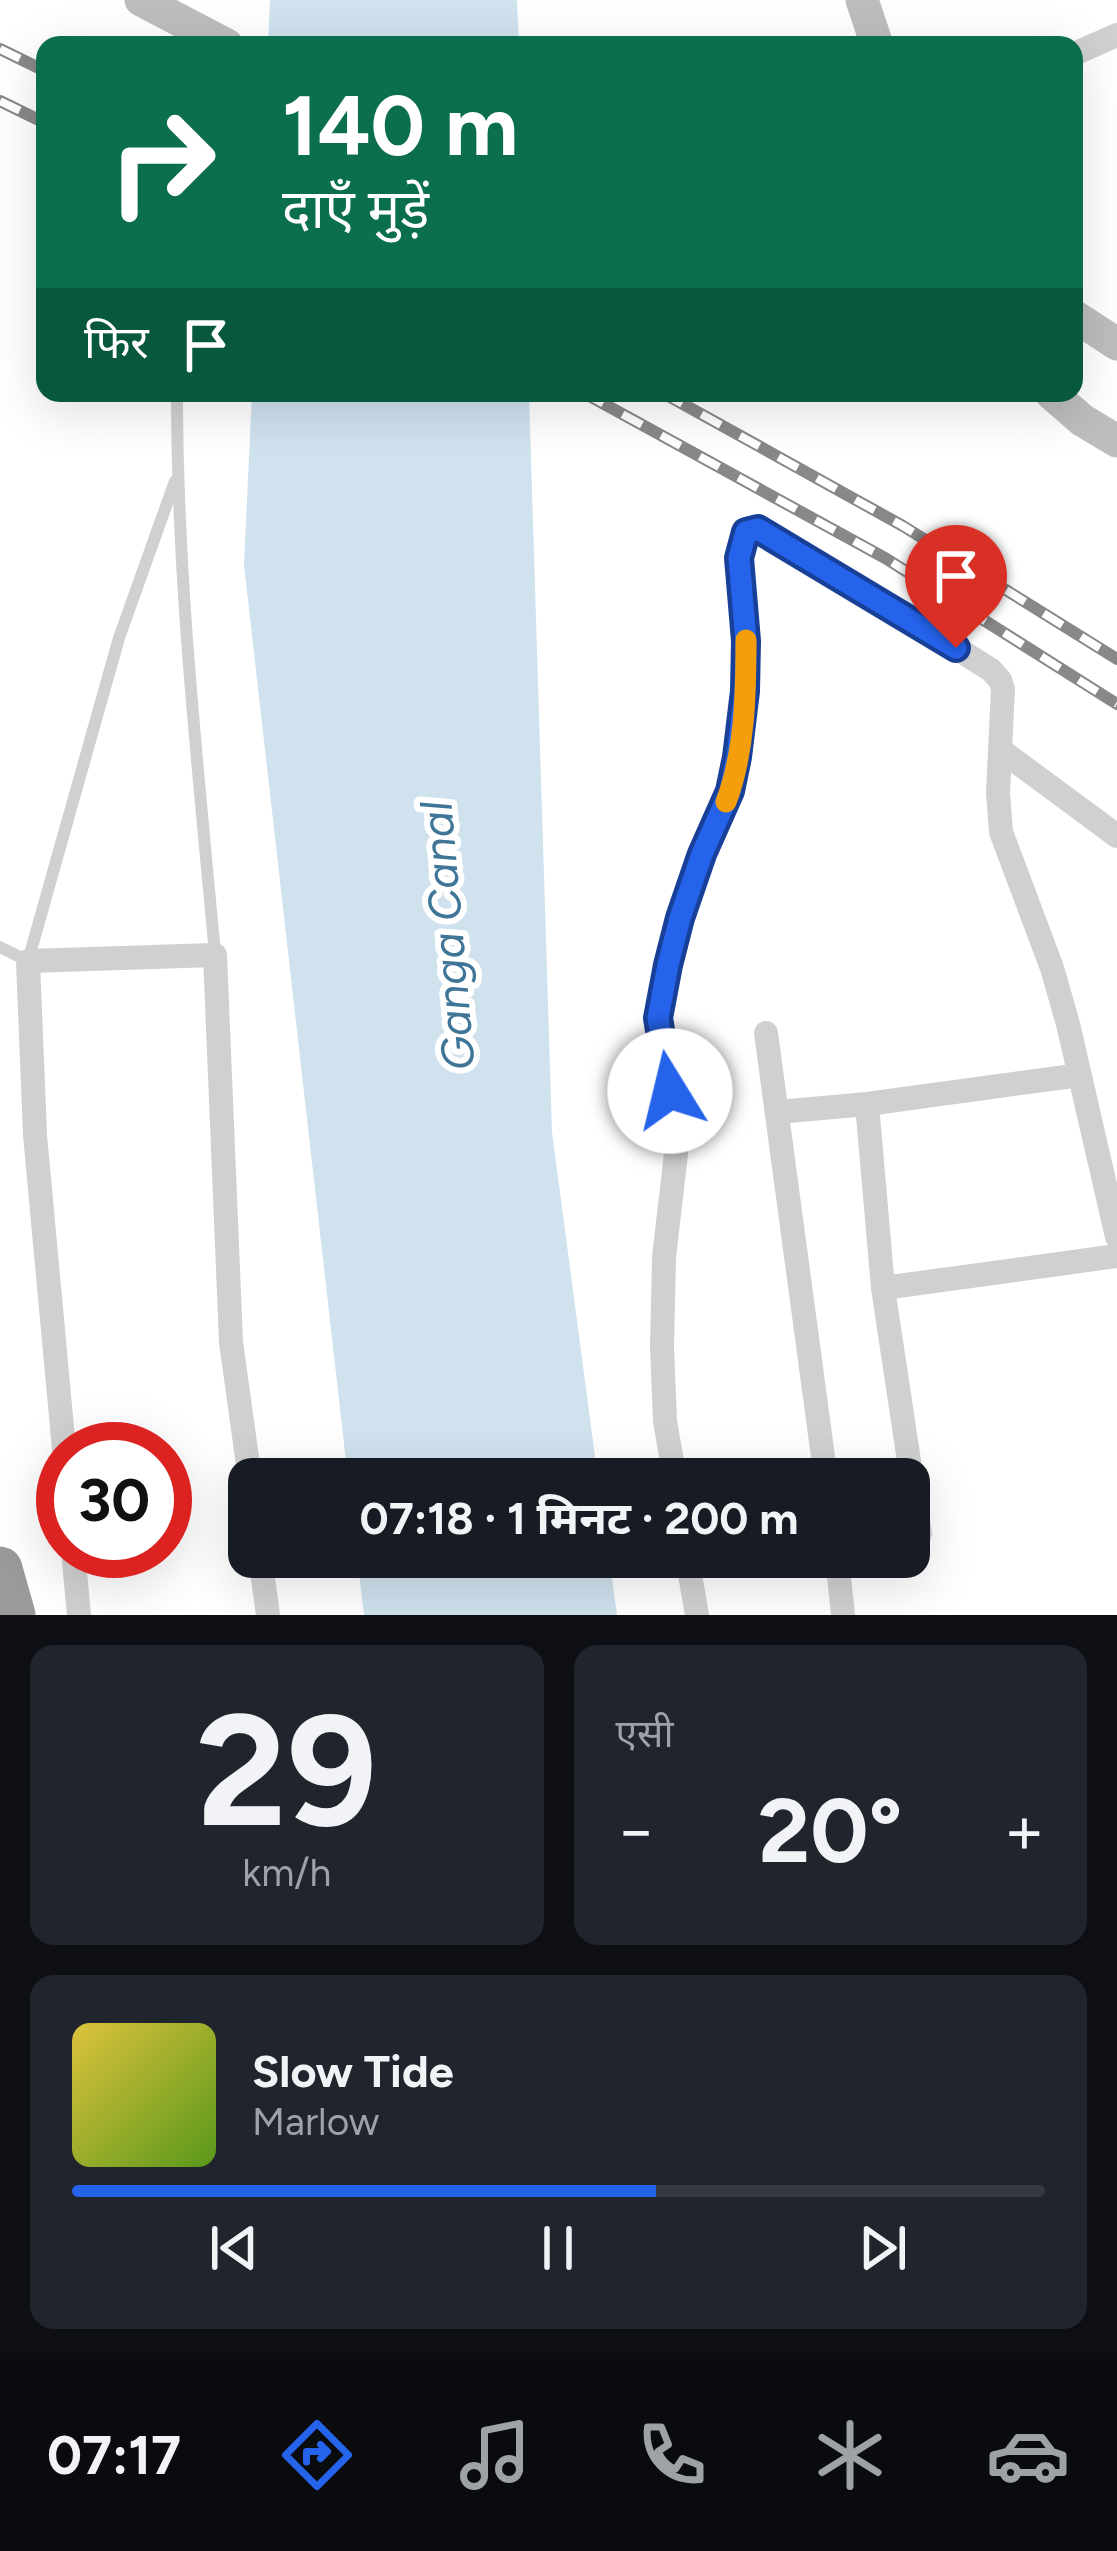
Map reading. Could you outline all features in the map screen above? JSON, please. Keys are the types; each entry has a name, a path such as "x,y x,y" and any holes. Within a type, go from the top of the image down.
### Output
{"highway":[{"path":"0,1569 13,1615"}],"main road":[{"path":"862,0 874,36"},
{"path":"170,11 212,36"},
{"path":"1083,322 1117,344"},
{"path":"1061,402 1117,441"}],"street":[{"path":"1083,51 1115,41"},
{"path":"671,1458 662,1347 664,1257 676,1154 658,1018 680,918 730,791 737,757 746,641 739,558 746,532 758,529 902,614 1000,680 1001,832 1052,968 1117,1237"},
{"path":"1002,751 1117,836"},
{"path":"62,1422 35,1135 28,961 215,955 231,1342 247,1458"},
{"path":"766,1033 823,1458"},
{"path":"778,1112 1080,1075"},
{"path":"867,1104 883,1288 909,1458"},
{"path":"883,1288 1117,1256"},
{"path":"76,1578 79,1615"},
{"path":"263,1578 268,1615"},
{"path":"691,1578 697,1615"},
{"path":"839,1578 843,1615"}],"lane":[{"path":"177,402 187,638 215,955"},
{"path":"0,947 28,961 119,638 177,476"}],"water":[{"path":"270,0 517,0 519,36 268,36"},
{"name":"Ganga Canal","path":"252,402 529,402 552,1132 595,1458 346,1458 244,565"},
{"path":"360,1578 612,1578 617,1615 364,1615"}],"railway":[{"path":"0,49 36,67"},
{"path":"0,101 36,119"},
{"path":"600,402 885,558 1117,704"},
{"path":"679,402 903,526 1117,659"}],"slow traffic":[{"path":"726,802 737,757 746,640"}],"route":[{"path":"670,1091 658,1018 680,918 730,791 737,757 746,641 739,558 746,532 758,529 956,648"}]}
